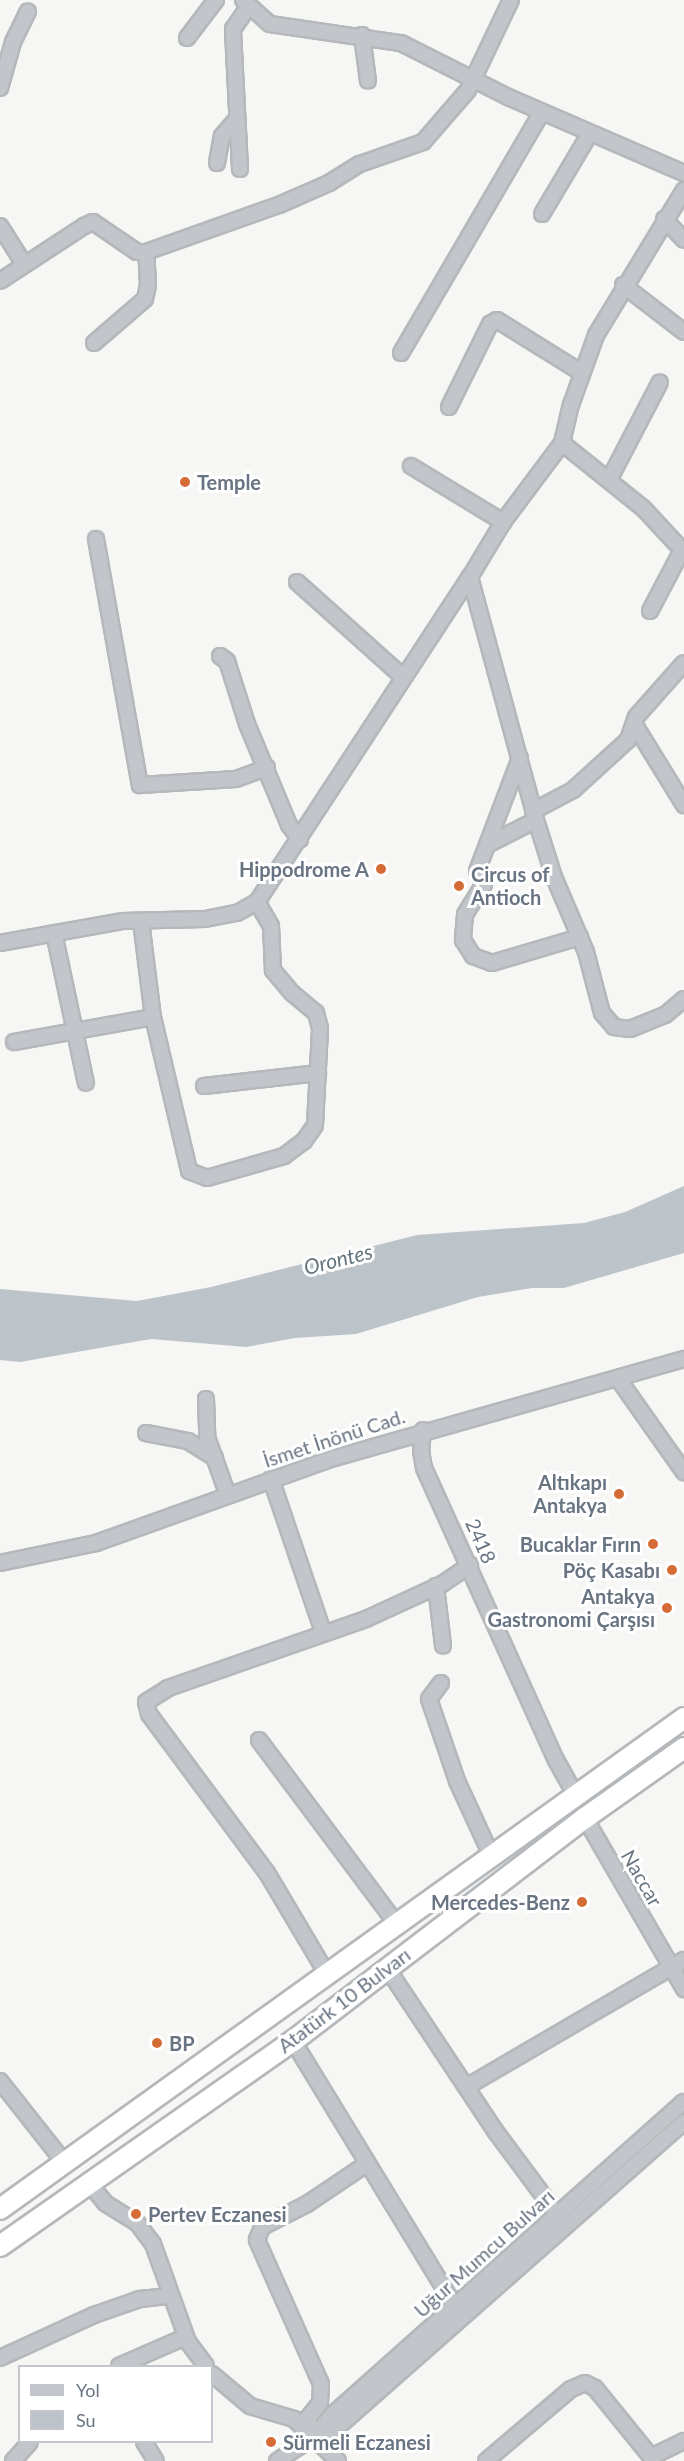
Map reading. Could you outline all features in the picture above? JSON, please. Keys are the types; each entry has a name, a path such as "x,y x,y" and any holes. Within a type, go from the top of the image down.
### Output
{"highway":[{"name":"Atatürk 10 Bulvarı","path":"0,2209 684,1718"},
{"name":"Atatürk 10 Bulvarı","path":"0,2246 293,2041 585,1818 684,1748"}],"street":[{"path":"187,38 216,0"},
{"path":"0,281 93,222 137,252 146,252 279,206 329,183 360,164 423,142 460,102 512,0"},
{"path":"240,169 233,29 246,3 270,24 362,35 401,43 542,112 684,173"},
{"path":"0,88 13,42 28,11"},
{"path":"362,35 368,81"},
{"path":"401,353 542,112"},
{"path":"217,164 222,136 236,120"},
{"path":"542,214 590,133"},
{"path":"0,943 141,921 205,919 237,913 257,902 470,577 502,522 562,443 582,373 596,335 622,285 684,190"},
{"path":"664,219 684,240"},
{"path":"0,226 24,264"},
{"path":"94,343 145,299 148,285 146,252"},
{"path":"622,285 684,332"},
{"path":"448,407 490,324 497,320 582,373"},
{"path":"609,480 660,382"},
{"path":"562,443 644,509 683,551 651,611"},
{"path":"411,466 502,522"},
{"path":"96,540 140,785 236,779 267,768"},
{"path":"470,577 535,815 554,877 580,936 599,1006 614,1027 639,1027 665,1014 684,999"},
{"path":"297,582 403,677"},
{"path":"220,656 227,661 247,723 289,825 300,839"},
{"path":"684,663 636,717 636,727 684,805"},
{"path":"487,845 573,790 628,740 636,727"},
{"path":"519,758 477,871 484,884 465,915 463,940 473,956 492,963 580,936"},
{"path":"141,921 153,1017 189,1171 196,1176 207,1178 238,1171 297,1148 315,1125 318,1073 316,1013 292,993 273,970 271,926 257,902"},
{"path":"54,933 86,1083"},
{"path":"14,1042 153,1017"},
{"path":"204,1086 318,1073"},
{"name":"İsmet İnönü Cad.","path":"0,1563 96,1543 227,1493 423,1430 619,1380 684,1359"},
{"path":"619,1380 684,1472"},
{"path":"206,1399 207,1437 227,1493"},
{"name":"2418","path":"423,1430 421,1451 424,1468 470,1565 556,1760 576,1796"},
{"path":"146,1433 188,1441 215,1458"},
{"path":"271,1479 323,1632"},
{"path":"327,1974 267,1873 149,1714 146,1702 155,1693 323,1632 366,1620 436,1586 470,1565"},
{"path":"436,1586 443,1646"},
{"path":"441,1683 429,1699 457,1781 492,1857"},
{"path":"259,1740 396,1923"},
{"name":"Naccar","path":"585,1818 684,1989"},
{"path":"468,2086 684,1959"},
{"path":"387,1968 557,2214"},
{"path":"293,2041 455,2306"},
{"path":"0,2081 7,2102 64,2162"},
{"name":"Uğur Mumcu Bulvarı","path":"278,2461 314,2437 331,2416 684,2102"},
{"name":"Uğur Mumcu Bulvarı","path":"314,2437 331,2433 684,2122"},
{"path":"314,2437 308,2418 320,2403 321,2384 257,2240 262,2227 307,2204 368,2163"},
{"path":"89,2183 105,2203 138,2224 153,2244 185,2337 205,2365"},
{"path":"0,2358 94,2315 140,2299 170,2295"},
{"path":"123,2365 185,2337"},
{"path":"213,2375 250,2406 294,2419 338,2461"},
{"path":"486,2461 571,2389 585,2383 596,2388 655,2459 684,2441"},
{"path":"13,2461 29,2443"},
{"path":"145,2443 156,2461"}],"water":[{"name":"Orontes","path":"684,1186 684,1253 564,1288 532,1288 478,1297 356,1334 295,1338 246,1347 151,1339 20,1362 0,1360 0,1289 137,1301 211,1287 417,1235 584,1223 625,1212"}],"place":[{"name":"Temple","path":"185,482"},
{"name":"Hippodrome A","path":"381,869"},
{"name":"Circus of Antioch","path":"459,886"},
{"name":"Altıkapı Antakya","path":"619,1494"},
{"name":"Bucaklar Fırın","path":"653,1544"},
{"name":"Pöç Kasabı","path":"672,1570"},
{"name":"Antakya Gastronomi Çarşısı","path":"667,1608"},
{"name":"Mercedes-Benz","path":"582,1902"},
{"name":"BP","path":"157,2043"},
{"name":"Pertev Eczanesi","path":"136,2214"},
{"name":"Sürmeli Eczanesi","path":"271,2442"}]}
